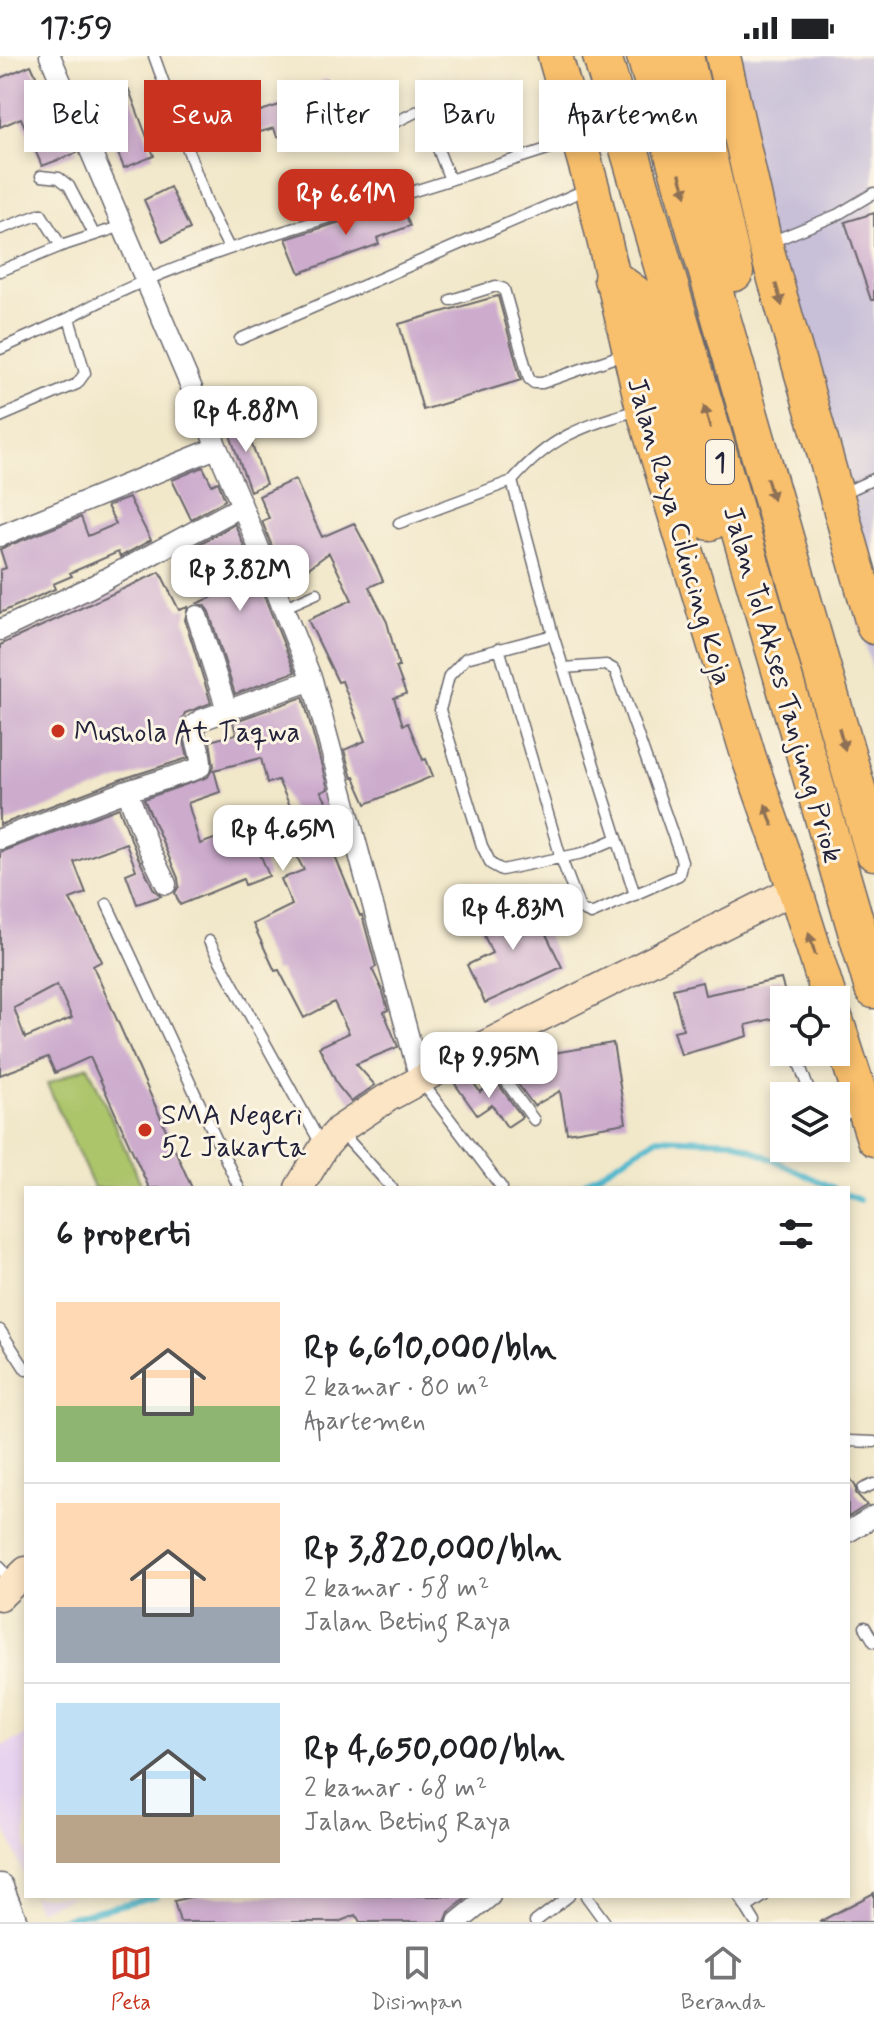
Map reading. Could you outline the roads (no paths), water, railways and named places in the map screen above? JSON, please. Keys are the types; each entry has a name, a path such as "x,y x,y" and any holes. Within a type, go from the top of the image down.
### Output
{"highway":[{"path":"555,56 562,80"},
{"name":"Jalan Tol Akses Tanjung Priok","path":"602,56 874,989"},
{"name":"Jalan Tol Akses Tanjung Priok","path":"646,56 874,851"},
{"path":"684,56 728,250 874,760"},
{"path":"723,56 765,244 874,627"},
{"path":"583,152 613,279 635,295 645,310 643,350 807,838 838,868"},
{"name":"Jalan Raya Cilincing Koja","path":"643,350 643,408 749,758 826,986"},
{"path":"847,1066 861,1125"}],"main road":[{"path":"300,1186 331,1139 420,1079 795,889"}],"street":[{"path":"50,56 242,506 312,680 420,1079"},
{"path":"0,536 216,448"},
{"path":"0,630 89,588 242,506"},
{"path":"197,616 227,710"},
{"path":"0,839 201,766 194,725 312,680"},
{"path":"127,791 166,884"},
{"path":"850,1531 874,1516"},
{"path":"458,1922 488,1898"}],"lane":[{"path":"154,56 209,208 229,248"},
{"path":"399,120 420,110 424,113 450,180"},
{"path":"0,349 146,280 229,248 539,152"},
{"path":"41,176 59,178 69,186 94,234"},
{"path":"240,339 592,187"},
{"path":"765,244 837,215 874,193"},
{"path":"0,229 41,214 61,246"},
{"path":"0,271 122,226"},
{"path":"451,300 496,286 504,289 529,379 534,383 643,350"},
{"path":"0,417 77,384 84,378 69,318"},
{"path":"399,523 512,481 549,444 582,427 643,408"},
{"path":"835,497 874,479"},
{"path":"512,481 553,635 635,895"},
{"path":"283,608 317,593"},
{"path":"553,635 466,658 449,676 440,710 482,846 491,864 502,870 583,853 616,839"},
{"path":"499,648 561,858 580,909 591,914 679,875 682,861 615,670 606,665 563,668"},
{"path":"107,904 238,1186"},
{"path":"209,941 331,1139 390,1186"},
{"path":"481,1047 534,1120"},
{"path":"420,1079 500,1186"},
{"path":"0,1330 24,1367"},
{"path":"850,1441 874,1442"},
{"path":"863,1489 874,1484"},
{"path":"865,1627 874,1642"},
{"path":"535,1922 566,1898"},
{"path":"587,1898 605,1922"},
{"path":"740,1898 755,1922"},
{"path":"746,1908 761,1898"}],"waterway":[{"path":"580,1186 657,1138 733,1141 829,1186"},
{"path":"850,1196 859,1200"},
{"path":"51,1922 148,1898"}],"place":[{"name":"Mushola At Taqwa","path":"58,731"},
{"name":"SMA Negeri 52 Jakarta","path":"145,1130"}]}
